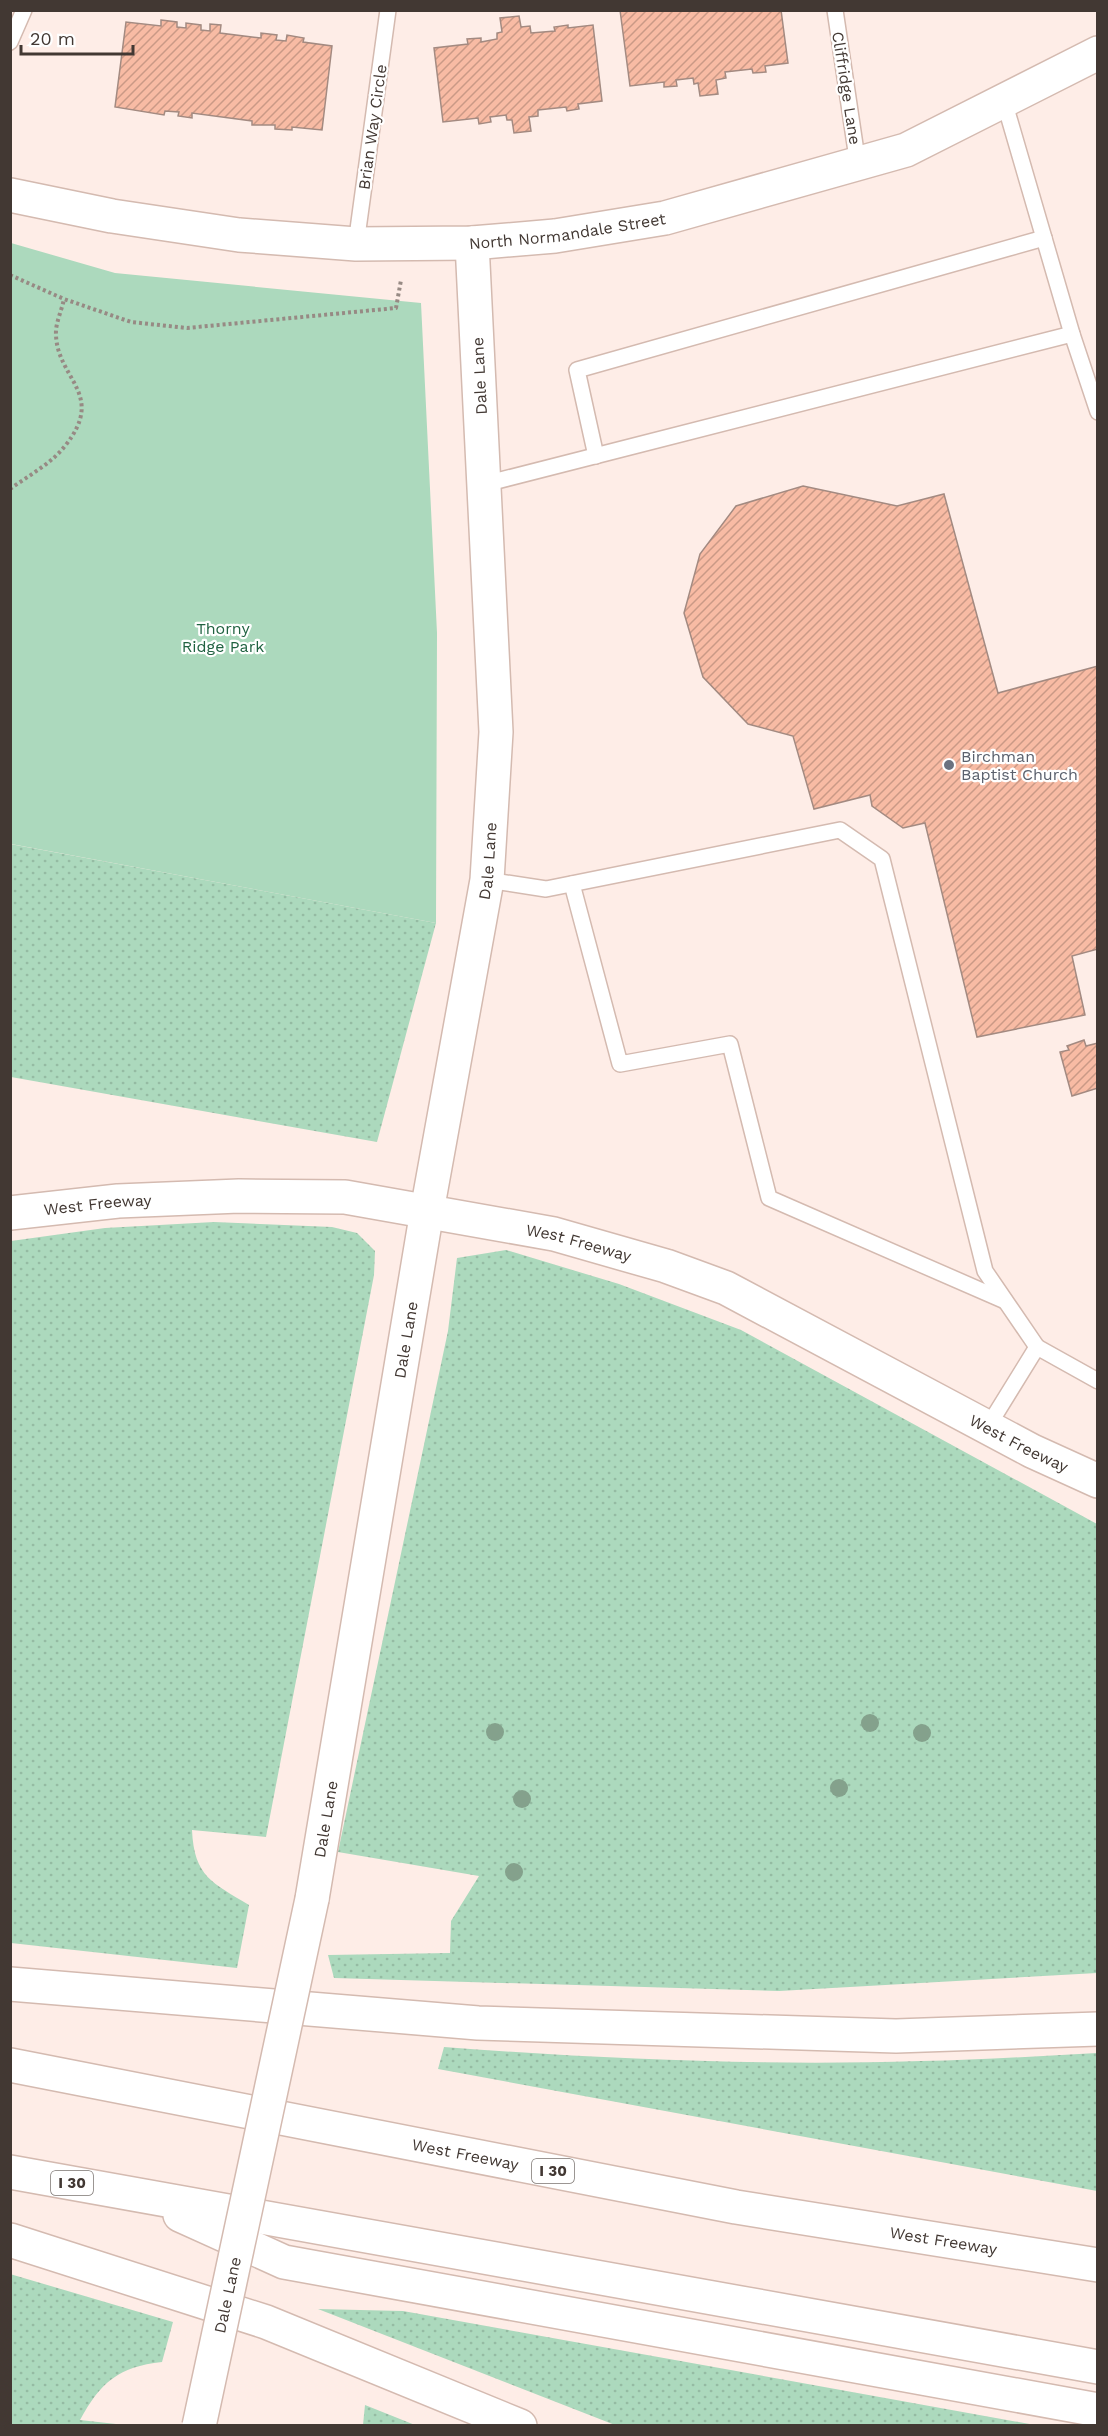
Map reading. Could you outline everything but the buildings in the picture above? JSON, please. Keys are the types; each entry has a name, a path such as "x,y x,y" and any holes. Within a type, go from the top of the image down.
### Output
{"main road":[{"name":"North Normandale Street","path":"10,195 112,216 239,235 356,244 472,243 555,236 665,218 906,150 1098,53"},
{"name":"Dale Lane","path":"199,2426 312,1899 427,1211 487,880 496,732 472,243"},
{"name":"West Freeway","path":"10,1213 118,1201 239,1196 345,1197 554,1234 666,1266 726,1288 987,1428 1098,1481"},
{"path":"10,1984 478,2023 896,2036 1098,2029"},
{"name":"West Freeway","path":"10,2065 736,2207 1098,2265"},
{"name":"I 30","path":"10,2172 1098,2367"},
{"path":"134,2194 284,2262 1098,2410"},
{"path":"10,2240 266,2322 520,2426"}],"lane":[{"path":"10,42 24,10"},
{"name":"Brian Way Circle","path":"356,244 388,10"},
{"name":"Cliffridge Lane","path":"835,10 858,165"},
{"path":"1004,101 1072,334 1098,412"},
{"path":"596,456 577,369 1044,238"},
{"path":"485,484 1072,334"},
{"path":"487,880 546,889 840,830 882,859 985,1271 1037,1347 1098,1381"},
{"path":"572,884 620,1064 730,1044 769,1198 1005,1301"},
{"path":"987,1428 1037,1347"}],"path":[{"path":"10,275 64,299 131,322 186,328 396,308 408,244"},
{"path":"10,489 64,448 81,417 80,392 61,354 56,331 64,299"}],"green space":[{"name":"Thorny Ridge Park","path":"11,243 115,273 421,303 437,633 436,923 11,844"},
{"path":"10,844 436,923 377,1142 11,1077"},
{"path":"214,1222 332,1227 357,1233 375,1251 374,1275 266,1837 192,1830 201,1869 225,1891 249,1905 237,1968 11,1943 11,1241 105,1228"},
{"path":"506,1250 619,1284 741,1330 1097,1524 1097,1973 779,1991 334,1978 328,1955 450,1953 451,1921 479,1876 338,1852 448,1331 457,1258"},
{"path":"444,2047 622,2058 802,2063 1009,2058 1097,2053 1097,2191 438,2069"},
{"path":"10,2274 173,2322 162,2362 134,2368 112,2379 95,2396 80,2420 125,2425 11,2425"},
{"path":"318,2309 403,2311 1035,2425 615,2425"},
{"path":"365,2405 415,2425 363,2425"}],"place":[{"name":"Birchman Baptist Church","path":"949,765"}]}
